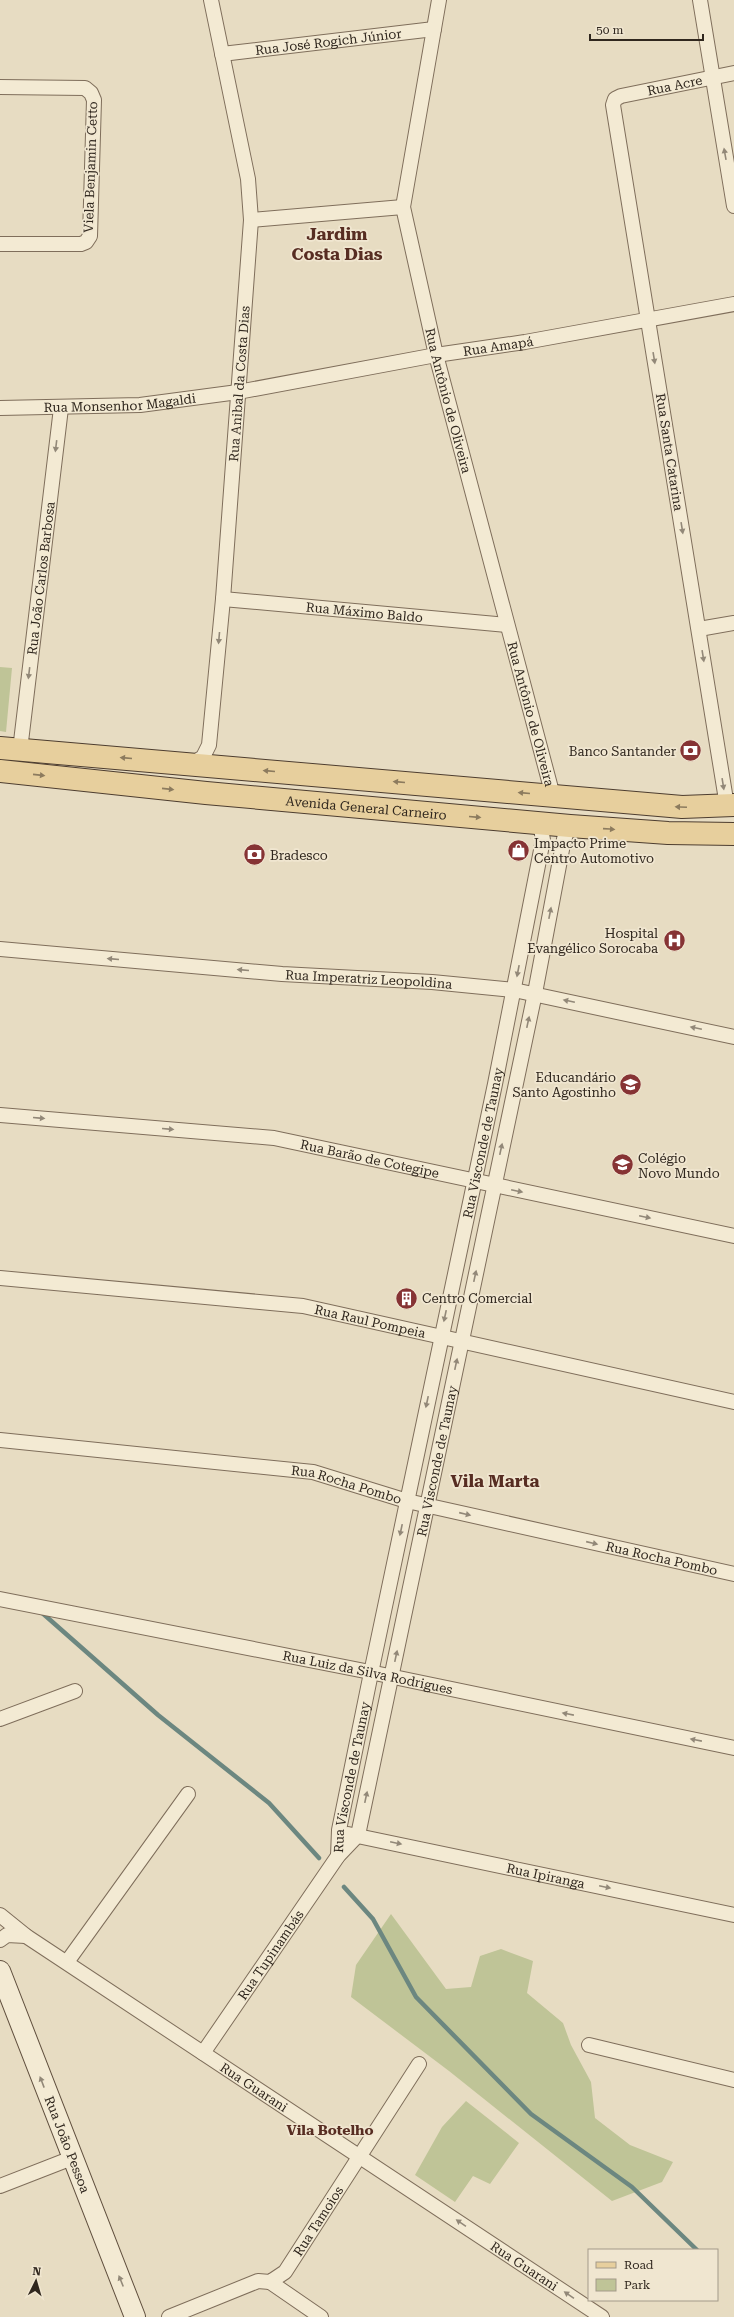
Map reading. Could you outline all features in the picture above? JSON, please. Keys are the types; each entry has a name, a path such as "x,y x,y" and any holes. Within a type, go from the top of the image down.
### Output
{"main road":[{"name":"Avenida General Carneiro","path":"10,749 682,807 730,805"},
{"name":"Avenida General Carneiro","path":"0,771 206,793 540,824 668,833 734,834"},
{"name":"Rua João Pessoa","path":"0,1971 135,2317"}],"street":[{"name":"Rua Anibal da Costa Dias","path":"192,764 203,757 209,745 222,599 250,220 248,179 211,0"},
{"name":"Rua Antônio de Oliveira","path":"439,0 403,207 436,355 553,796"},
{"path":"700,0 734,206"},
{"name":"Rua José Rogich Júnior","path":"222,54 434,29"},
{"name":"Rua Acre","path":"615,99 734,73"},
{"name":"Viela Benjamin Cetto","path":"0,87 85,88 91,93 94,100 90,236 86,242 81,244 0,244"},
{"name":"Rua Santa Catarina","path":"615,99 613,106 699,629 730,805"},
{"path":"250,220 403,207"},
{"name":"Rua Amapá","path":"238,392 436,355 526,342 734,304"},
{"name":"Rua Monsenhor Magaldi","path":"0,408 60,408 140,405 238,392"},
{"name":"Rua João Carlos Barbosa","path":"10,749 60,408"},
{"name":"Rua Máximo Baldo","path":"222,599 507,625"},
{"path":"699,629 734,623"},
{"name":"Rua Visconde de Taunay","path":"338,1856 339,1830 544,840 540,824"},
{"name":"Rua Visconde de Taunay","path":"338,1856 358,1835 534,993 564,839 570,826"},
{"name":"Rua Imperatriz Leopoldina","path":"0,949 274,973 432,982 514,990 534,993 734,1037"},
{"name":"Rua Barão de Cotegipe","path":"0,1115 274,1138 474,1182 734,1236"},
{"name":"Rua Raul Pompeia","path":"0,1278 303,1306 734,1402"},
{"name":"Rua Rocha Pombo","path":"0,1440 313,1472 427,1505 734,1574"},
{"name":"Rua Luiz da Silva Rodrigues","path":"0,1599 371,1673 734,1748"},
{"path":"0,1719 75,1691"},
{"path":"67,1962 188,1794"},
{"name":"Rua Ipiranga","path":"339,1830 344,1833 734,1915"},
{"name":"Rua Tupinambás","path":"203,2053 338,1856"},
{"name":"Rua Guarani","path":"0,1915 26,1936 602,2317"},
{"path":"0,1940 7,1935 17,1934 26,1936"},
{"path":"589,2045 734,2080"},
{"name":"Rua Tamoios","path":"270,2282 285,2272 419,2064"},
{"path":"0,2186 72,2158"},
{"path":"169,2317 258,2281 270,2282 321,2317"}],"green space":[{"path":"0,667 12,668 6,732 0,731"},
{"path":"391,1914 446,1989 471,1987 480,1956 501,1949 533,1961 527,1993 563,2023 571,2045 591,2082 595,2118 630,2145 673,2162 662,2182 612,2201 449,2071 351,1997 356,1965"},
{"path":"466,2101 519,2143 490,2184 473,2176 455,2202 415,2175 442,2127"}],"waterway":[{"path":"40,1611 158,1715 269,1803 319,1858"},
{"path":"344,1887 373,1919 416,1997 531,2114 632,2187 696,2249"}],"place":[{"name":"Banco Santander","path":"691,751"},
{"name":"Impacto Prime Centro Automotivo","path":"518,850"},
{"name":"Bradesco","path":"254,855"},
{"name":"Hospital Evangélico Sorocaba","path":"674,940"},
{"name":"Educandário Santo Agostinho","path":"631,1084"},
{"name":"Colégio Novo Mundo","path":"623,1165"},
{"name":"Centro Comercial","path":"406,1298"}],"district":[{"name":"Jardim Costa Dias","path":"337,244"},
{"name":"Vila Marta","path":"495,1481"},
{"name":"Vila Botelho","path":"330,2130"}]}
